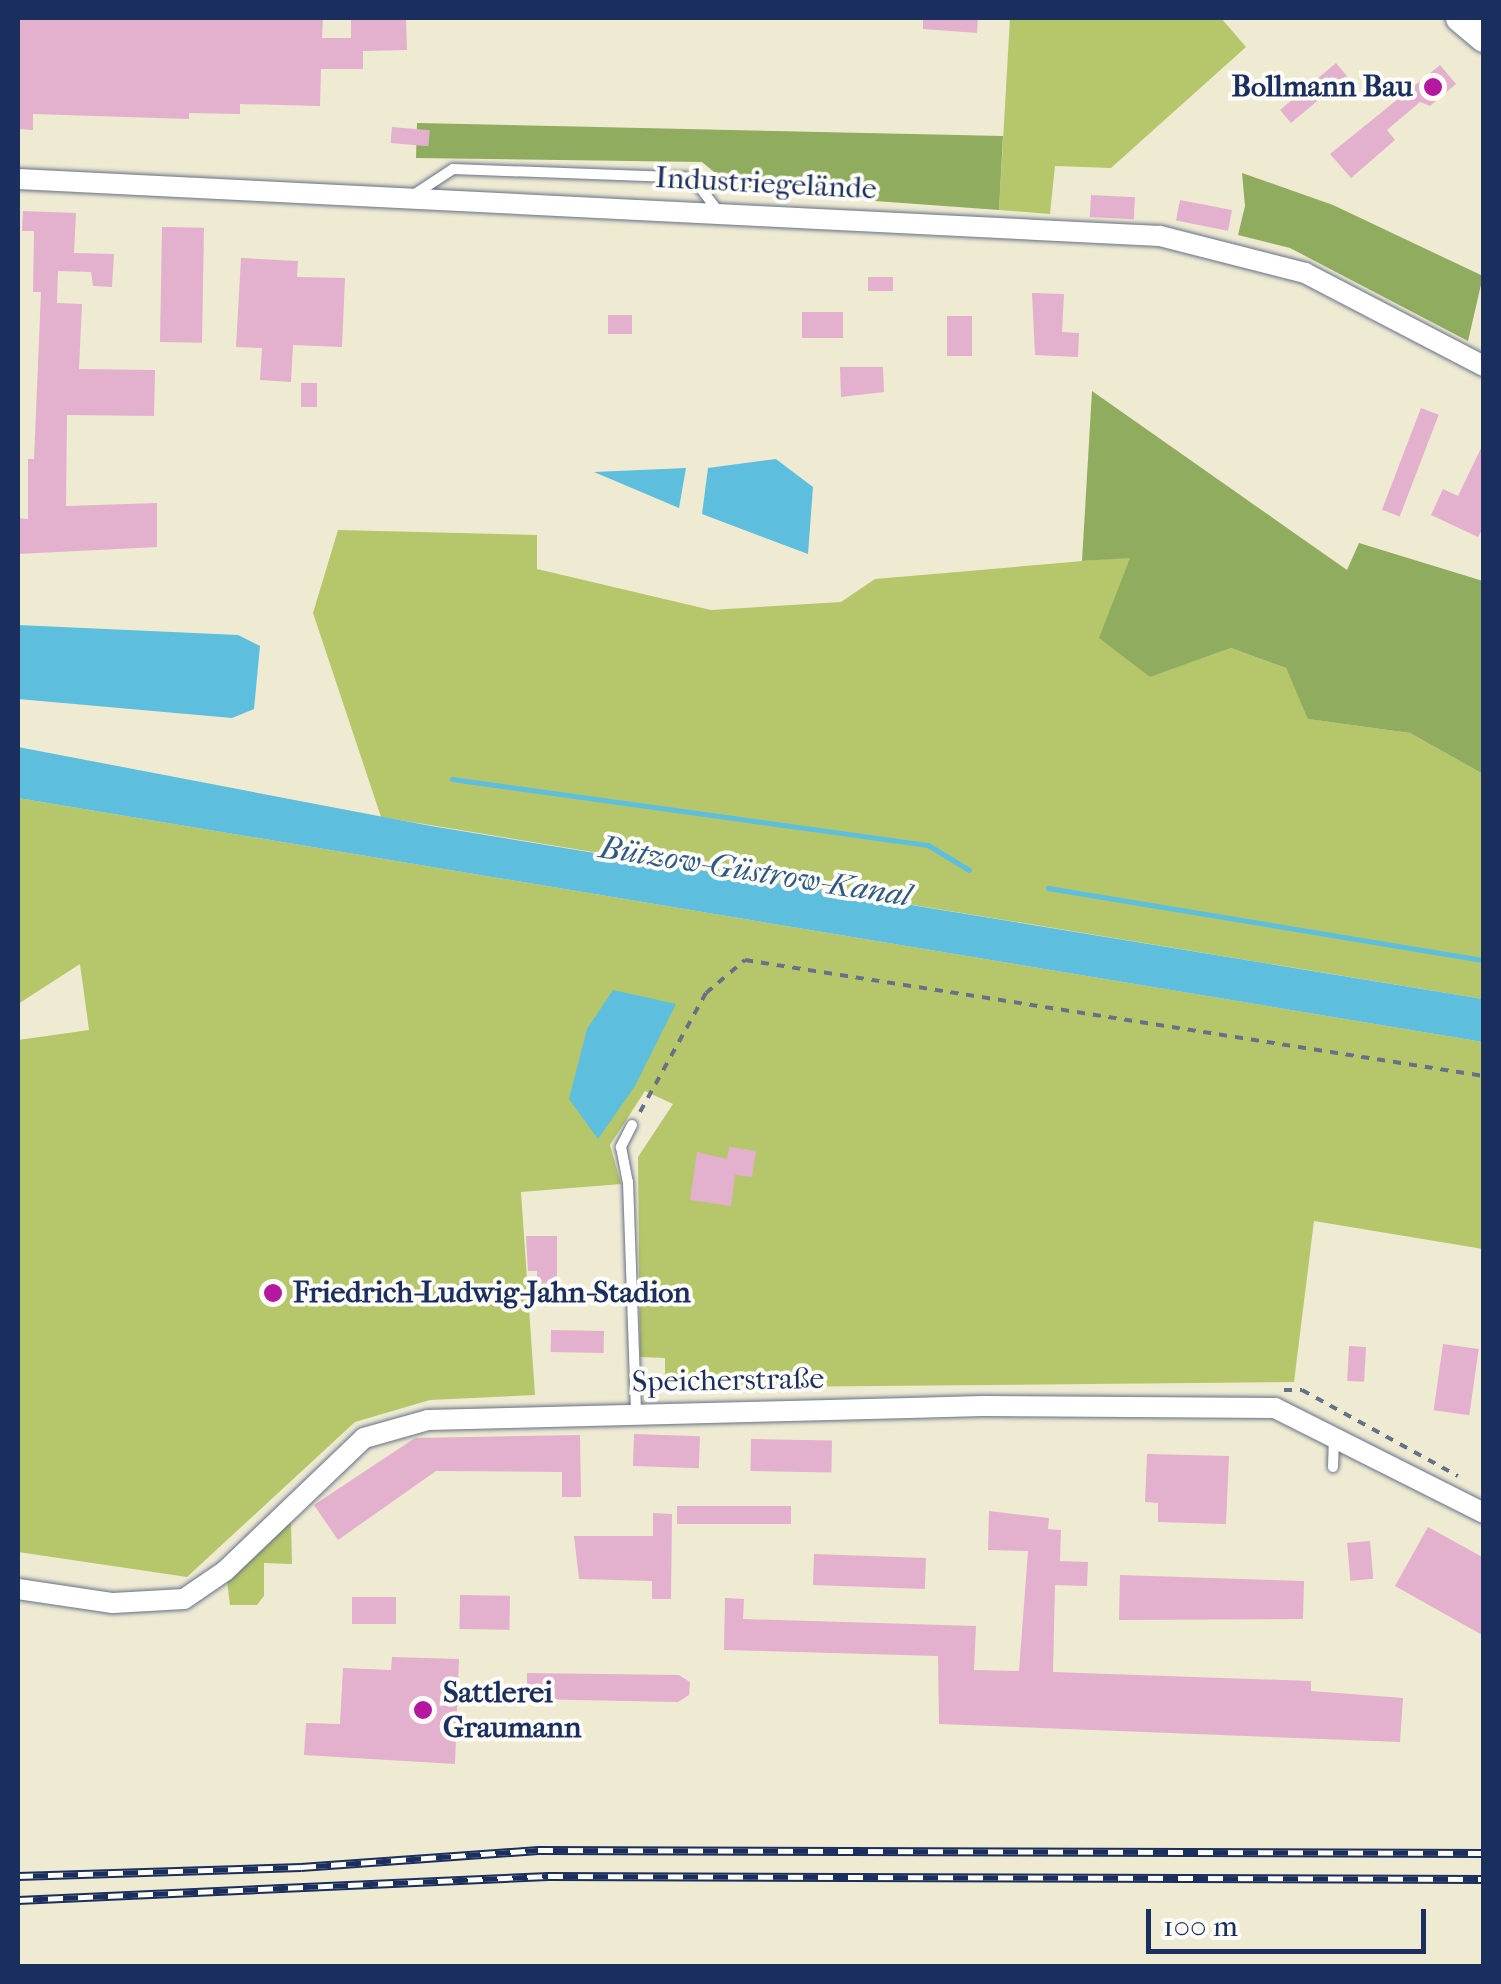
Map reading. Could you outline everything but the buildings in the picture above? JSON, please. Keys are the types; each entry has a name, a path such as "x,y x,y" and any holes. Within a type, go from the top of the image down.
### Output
{"street":[{"path":"1460,18 1484,38"},
{"name":"Industriegelände","path":"18,179 1118,232 1242,253 1305,273 1484,366"},
{"name":"Speicherstraße","path":"18,1588 113,1604 184,1600 226,1571 340,1455 390,1426 636,1414 1274,1408 1334,1433 1484,1514"}],"lane":[{"path":"411,197 453,169 693,178 718,210"},
{"path":"632,1125 620,1147 628,1182 636,1414"},
{"path":"1333,1467 1334,1433"}],"path":[{"path":"632,1125 706,992 745,960 1484,1076"}],"green space":[{"path":"1010,18 1221,18 1246,47 1111,168 1055,166 1050,214 999,210"},
{"path":"417,123 1003,136 999,210 737,191 702,162 416,158"},
{"path":"1242,173 1333,205 1483,276 1468,341 1290,248 1238,235 1245,206"},
{"path":"1092,391 1347,570 1359,543 1483,581 1483,774 1410,733 1308,719 1286,668 1231,648 1150,677 1099,638 1130,558 1082,561"},
{"path":"338,530 537,535 537,569 711,610 841,602 875,579 1130,557 1149,677 1231,648 1286,668 1309,719 1410,733 1483,774 1483,999 381,817 313,613"},
{"path":"18,798 1483,1042 1483,1249 1314,1221 1294,1382 665,1388 665,1358 640,1357 638,1157 673,1104 645,1091 610,1145 621,1184 521,1192 535,1395 430,1400 355,1422 187,1577 18,1552 18,1040 89,1030 80,964 18,1004"},
{"path":"291,1522 292,1564 264,1563 264,1596 257,1605 230,1605 227,1581"}],"water":[{"path":"776,459 813,487 808,554 702,514 708,468"},
{"path":"686,468 679,508 594,472"},
{"path":"18,625 238,635 260,646 254,709 232,718 18,699"},
{"path":"18,747 431,826 1483,999 1483,1042 18,798"},
{"path":"613,990 676,1004 635,1086 598,1139 569,1099 587,1029"}],"waterway":[{"path":"452,779 928,845 969,870"},
{"path":"1048,888 1484,960"}],"railway":[{"path":"18,1876 301,1867 538,1850 1484,1853"},
{"path":"18,1900 548,1876 1484,1879"}],"place":[{"name":"Bollmann Bau","path":"1433,87"},
{"name":"Friedrich-Ludwig-Jahn-Stadion","path":"273,1293"},
{"name":"Sattlerei Graumann","path":"423,1710"}],"water label":[{"name":"Bützow-Güstrow-Kanal","path":"755,872"}]}
